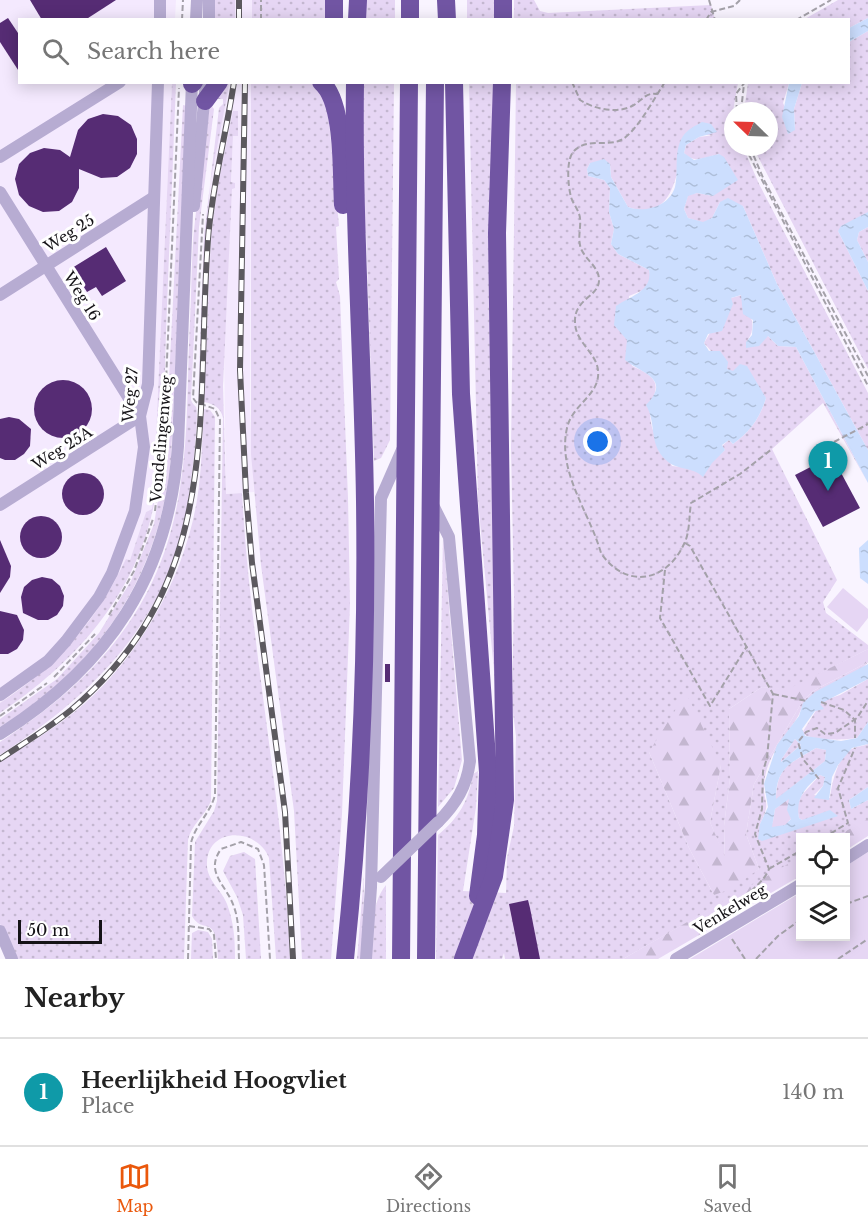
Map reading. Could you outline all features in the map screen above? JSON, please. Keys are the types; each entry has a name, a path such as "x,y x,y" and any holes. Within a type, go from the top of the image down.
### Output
{"highway":[{"path":"334,0 334,18"},
{"path":"357,18 358,0"},
{"path":"410,0 410,18"},
{"path":"436,0 436,18"},
{"path":"446,0 447,18"},
{"path":"503,0 503,18"},
{"path":"194,88 211,84"},
{"path":"323,84 330,93 337,115 356,284 364,463 365,604 357,816 345,959"},
{"path":"350,233 355,84"},
{"path":"400,959 409,84"},
{"path":"426,959 435,84"},
{"path":"454,84 461,394 488,772 488,876"},
{"path":"463,959 503,819 506,757 497,233 502,84"}],"street":[{"path":"160,0 160,18"},
{"path":"196,18 197,0"},
{"path":"209,0 209,18"},
{"path":"0,157 117,84"},
{"name":"Weg 27","path":"0,694 48,661 99,597 112,573 135,511 144,447 140,416 148,384 158,84"},
{"name":"Vondelingenweg","path":"0,735 61,692 99,653 134,603 159,547 176,474 189,224 195,202 194,88"},
{"name":"Weg 16","path":"0,192 140,416"},
{"name":"Weg 25","path":"0,295 154,197"},
{"name":"Weg 25A","path":"1,503 140,416"},
{"path":"366,959 371,887 381,498 405,443"},
{"path":"371,887 438,822 462,792 468,777 470,761 449,537 430,500"},
{"path":"850,856 868,845"},
{"name":"Venkelweg","path":"676,959 798,887"},
{"path":"0,932 12,959"}],"path":[{"path":"182,18 183,0"},
{"path":"261,0 261,18"},
{"path":"709,0 714,18"},
{"path":"707,18 711,12 734,6 740,0"},
{"path":"800,18 831,0"},
{"path":"573,84 580,100 597,108 626,109 645,95 657,94"},
{"path":"664,84 624,138 620,141 584,145 573,152 569,162 571,197 580,215 580,246 596,269 599,280 596,289 577,308 574,323 581,343 593,356 598,369 598,380 594,391 572,413 567,427 563,454 601,553 609,564 631,576 650,577 665,570 685,543 691,503 740,474 772,448"},
{"path":"736,102 736,94 744,84"},
{"path":"742,102 745,84"},
{"path":"178,101 194,88"},
{"name":"Vondelingenweg","path":"165,402 178,101 194,88"},
{"path":"750,156 868,386"},
{"path":"754,156 764,180 868,376"},
{"path":"188,959 190,843 212,808 215,795 220,420 215,409 196,402 193,398 204,205"},
{"path":"834,442 868,424"},
{"path":"685,543 690,546 773,694 767,758 763,771 762,809 755,834 769,869"},
{"path":"665,570 660,618 710,706 747,646"},
{"path":"773,694 807,701"},
{"path":"819,779 803,759 797,745 806,732 817,728 825,734 835,733 855,720 868,700"},
{"path":"821,702 844,710 855,720 855,738"},
{"path":"830,833 848,823 838,788 855,748"},
{"path":"239,959 234,907 214,871 215,860 221,849 241,842 258,849 264,865 270,959"},
{"path":"745,959 726,929 723,918 735,902 762,880 769,869 796,854"},
{"path":"850,903 868,896"},
{"path":"756,959 778,936 796,923"},
{"path":"189,926 209,929 214,935 216,959"},
{"path":"838,959 868,939"}],"shaded area":[{"path":"0,0 176,0 175,18 18,18 18,84 172,84 155,457 158,463 152,509 146,512 130,560 127,559 105,601 84,630 47,669 0,703"},
{"path":"232,0 252,0 252,18 231,18"},
{"path":"229,84 251,84 250,412 254,492 226,494 224,345 234,183 231,183 233,136 229,129 211,237 204,402 198,400 210,184"}],"green space":[{"path":"213,0 235,0 235,18 213,18"},
{"path":"252,0 328,0 325,18 252,18"},
{"path":"365,0 395,0 395,18 365,18"},
{"path":"467,0 496,0 496,18 467,18"},
{"path":"514,0 534,0 540,11 548,13 711,5 715,18 514,18"},
{"path":"838,0 868,0 868,18 850,27 850,18 806,18"},
{"path":"868,31 868,214 838,231 868,291 868,369 758,156 778,156 778,102 745,102 748,84 789,84 783,103 795,130 794,109 802,84 850,84 850,41"},
{"path":"172,84 176,84 162,440 158,483 154,504 145,537 133,568 117,597 98,624 53,672 0,713 0,703 40,673 74,640 102,603 126,559 130,560 146,512 152,509 158,463 155,458"},
{"path":"224,84 229,84 210,183 219,108 223,104 223,99 211,99"},
{"path":"251,84 314,84 327,100 339,226 336,227 339,279 336,282 340,296 348,498 350,604 342,814 331,959 302,959 294,811 261,565 251,454"},
{"path":"363,84 394,84 390,440 381,458 374,461 366,233 363,233"},
{"path":"469,84 496,84 495,682 478,500"},
{"path":"516,84 738,84 735,102 724,102 724,156 747,156 759,184 868,393 868,450 777,284 743,206 720,202 712,218 703,223 688,218 684,209 688,195 697,193 713,196 719,154 700,159 692,158 684,153 686,145 699,137 714,135 684,135 672,189 665,200 656,207 644,210 628,207 611,177 610,164 590,163 587,169 588,176 604,180 610,188 609,212 614,229 611,244 618,254 649,270 651,277 646,289 629,296 627,339 632,366 645,372 655,384 650,413 652,428 672,466 695,467 712,460 725,450 722,446 729,440 733,444 744,435 764,405 766,398 727,369 704,343 731,298 742,295 750,313 752,331 746,342 768,336 778,346 796,347 868,483 823,403 772,449 837,580 823,602 826,613 868,645 868,649 788,690 762,687 729,709 730,778 724,826 725,859 710,822 721,765 649,752 689,848 714,895 759,869 746,834 754,784 802,702 813,691 868,662 855,673 820,690 804,703 768,765 764,784 766,806 760,824 802,820 799,818 797,807 801,796 820,775 825,777 823,786 814,795 830,798 834,777 844,756 854,748 868,744 868,787 849,800 851,809 868,800 868,820 844,833 796,833 796,860 623,959 505,959 504,953 502,959 436,959 438,835 452,822 462,808 473,774 478,771 476,807 463,891 506,893 507,858 514,826 516,736 512,705 514,596 511,448"},
{"path":"210,104 214,109 199,227 191,400 197,412 195,442 183,526 170,568 152,606 130,641 103,673 72,702 0,755 0,742 67,692 120,636 141,604 158,569 171,530 180,488 185,446 192,258"},
{"path":"183,105 187,106 171,459 164,502 153,542 138,579 118,614 95,646 36,702 0,727 0,719 57,679 99,633 131,581 154,524 165,458"},
{"path":"233,111 238,111 238,136 233,136 231,182 235,183 235,188 232,189 223,386 226,494 242,493 252,609 281,842 290,959 276,959 269,858 255,841 234,835 224,837 216,842 210,851 207,863 211,879 229,911 234,931 235,959 218,959 217,944 212,930 196,922 192,916 195,842 214,811 217,801 223,418 216,407 204,402 211,237 218,185"},
{"path":"210,186 198,400 204,236"},
{"path":"868,227 868,262 857,240 859,232"},
{"path":"204,409 210,410 215,417 211,801 188,840 184,959 16,959 0,924 0,762 53,728 104,685 141,638 157,612 171,585 191,529 200,477"},
{"path":"443,536 462,760 454,788 438,807"},
{"path":"843,588 868,609 868,618 857,632 827,607"},
{"path":"868,649 868,662 813,691 802,702 754,784 746,834 759,869 731,889 714,895 689,848 649,752 686,693 721,765 710,822 725,857 724,826 730,778 729,709 762,687 788,689"},
{"path":"868,679 868,722 857,738 820,739 802,733 822,701 840,695"},
{"path":"795,739 801,745 781,762 781,760"},
{"path":"816,748 826,750 825,761 776,800 779,780 786,767"},
{"path":"789,798 791,819 784,825 772,827 775,809"},
{"path":"868,819 868,836 850,847 850,833 842,833"},
{"path":"244,852 255,859 261,959 246,959 243,915 237,897 223,871 230,856"},
{"path":"868,852 868,959 690,959 796,895 796,941 850,941 850,863"},
{"path":"796,859 796,878 658,959 623,959"},
{"path":"364,875 363,959 357,959"},
{"path":"386,885 386,959 371,959 375,910"},
{"path":"198,930 208,932 212,939 213,959 191,959 192,933"}],"water":[{"path":"868,18 868,31 850,41 850,27"},
{"path":"789,84 802,84 794,109 795,130 788,134 782,117"},
{"path":"702,122 711,124 717,132 699,137 686,145 684,153 694,160 719,154 724,157 738,180 713,196 697,193 688,196 684,209 688,218 703,222 712,218 720,202 728,198 743,206 777,284 868,450 868,483 796,347 778,346 768,336 759,346 746,348 746,342 752,335 753,320 743,314 741,295 731,298 733,304 722,331 708,334 704,343 709,351 720,351 728,362 727,369 733,371 740,364 747,366 766,398 761,412 744,435 733,444 729,440 722,445 725,450 712,463 703,477 694,471 670,463 660,454 646,405 656,389 655,383 646,373 625,360 627,340 614,325 616,306 644,288 648,283 649,270 618,254 611,244 614,229 609,212 610,188 604,180 588,176 587,169 590,163 604,159 610,164 611,177 628,207 648,209 655,207 662,204 672,194 675,187 678,148 683,136"},
{"path":"868,212 868,227 859,232 857,240 868,262 868,291 838,231 841,226"},
{"path":"868,540 868,584 860,578 859,548"},
{"path":"868,664 868,679 820,704 824,709 815,711 802,729 805,736 841,741 857,738 868,722 868,744 852,748 838,765 832,777 829,800 814,798 823,786 825,777 820,775 800,799 798,811 799,818 802,820 830,810 838,816 762,841 758,839 760,824 768,807 764,784 777,745 799,716 803,703 815,692","holes":["795,739 801,745 781,762 781,760","816,748 826,750 825,761 776,799 782,773 792,762","789,799 787,810 791,819 785,825 772,827 775,809"]},
{"path":"868,787 868,800 851,809 849,800"}],"building":[{"path":"30,0 116,0 88,18 41,18"},
{"path":"8,18 18,33 18,70 0,42 0,23"},
{"path":"103,114 118,116 131,125 137,139 137,154 130,168 117,177 101,178 79,169 79,188 72,202 59,211 43,212 29,206 19,195 15,179 19,164 30,153 44,148 60,150 70,157 78,130 88,119"},
{"path":"106,247 126,281 102,296 96,287 87,292 72,268"},
{"path":"63,380 74,382 87,393 92,409 90,420 79,433 63,438 52,436 39,425 34,409 36,398 47,385"},
{"path":"9,417 19,419 31,429 30,446 15,460 0,458 0,419"},
{"path":"832,456 860,508 823,527 795,475"},
{"path":"83,473 91,474 98,479 103,486 103,502 98,509 91,514 83,515 75,514 68,509 63,502 62,494 63,486 68,479 75,474"},
{"path":"41,516 49,517 56,522 61,529 61,545 56,552 49,557 41,558 33,557 26,552 21,545 20,537 21,529 26,522 33,517"},
{"path":"0,540 11,566 10,577 0,593"},
{"path":"42,577 52,579 60,586 64,596 63,606 57,615 48,620 38,620 23,613 21,597 24,587 32,580"},
{"path":"0,611 17,615 24,630 23,640 17,649 8,654 0,654"},
{"path":"385,664 390,664 390,682 385,682"},
{"path":"528,900 540,959 520,959 509,904"}],"railway":[{"path":"239,0 239,18"},
{"path":"0,759 71,710 121,660 156,607 179,551 192,492 200,432 210,219 234,84"},
{"path":"245,84 240,370 246,493 252,563 285,812 293,959"}],"place":[{"name":"Heerlijkheid Hoogvliet","path":"828,491"}]}
